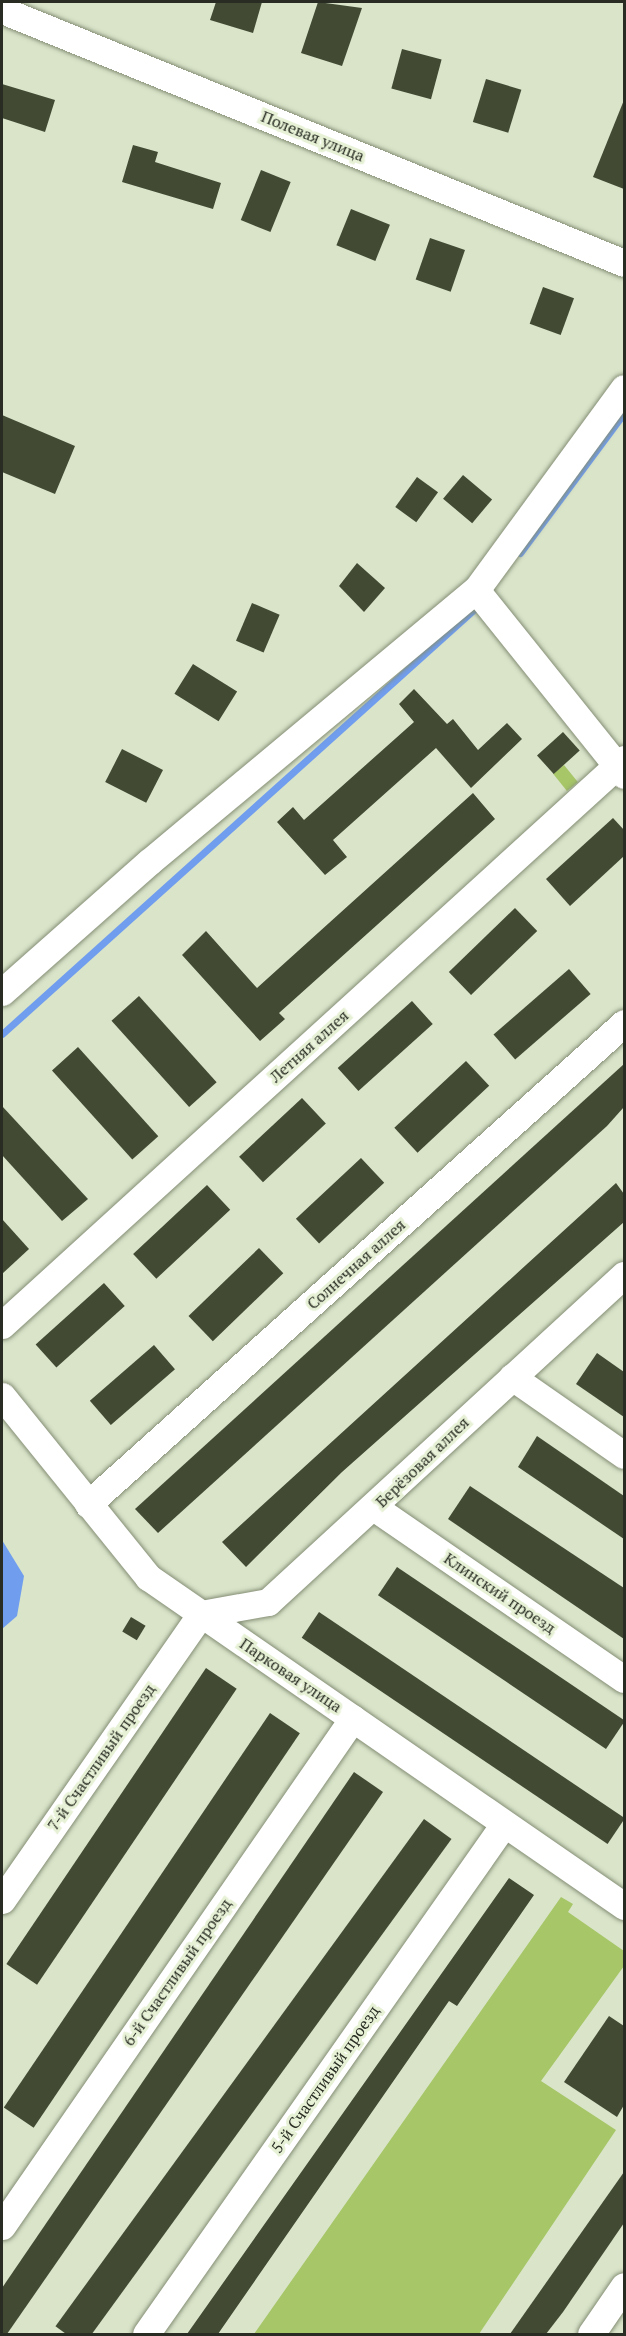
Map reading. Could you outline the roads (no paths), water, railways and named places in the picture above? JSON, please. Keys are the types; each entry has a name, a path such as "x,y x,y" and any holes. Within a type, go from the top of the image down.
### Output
{"street":[{"name":"Полевая улица","path":"2,10 624,263"},
{"path":"2,992 149,862 476,591 624,388"},
{"name":"Летняя аллея","path":"2,1325 622,768 476,591"},
{"name":"Солнечная аллея","path":"88,1504 624,1023"},
{"name":"Берёзовая аллея","path":"201,1614 268,1602 375,1508 512,1377 624,1275"},
{"path":"512,1377 624,1455"},
{"name":"Парковая улица","path":"2,1396 148,1577 624,1906"},
{"name":"Клинский проезд","path":"375,1508 624,1679"},
{"name":"7-й Счастливый проезд","path":"2,1900 201,1614"},
{"name":"6-й Счастливый проезд","path":"2,2226 353,1718"},
{"name":"5-й Счастливый проезд","path":"146,2334 504,1824"},
{"path":"591,2334 624,2286"}],"water":[{"path":"2,1540 24,1576 17,1616 2,1629"}],"waterway":[{"path":"520,553 624,413"},
{"path":"2,1034 480,604"}]}
